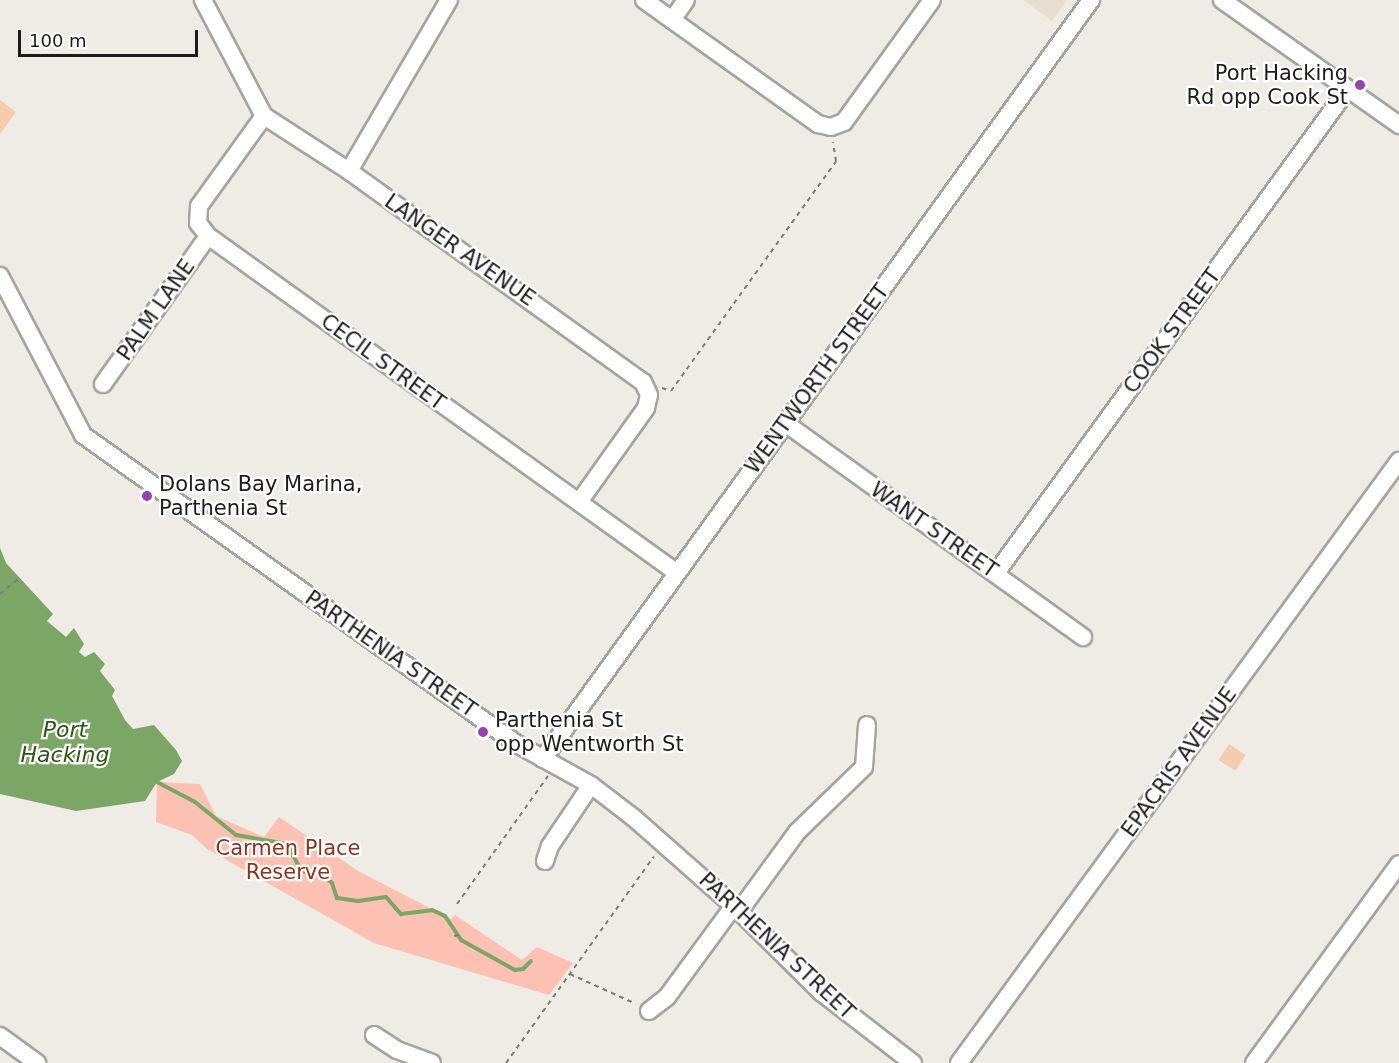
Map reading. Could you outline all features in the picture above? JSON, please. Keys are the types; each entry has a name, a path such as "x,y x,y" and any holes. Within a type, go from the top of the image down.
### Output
{"street":[{"name":"LANGER AVENUE","path":"204,0 264,116 349,171 643,382"},
{"path":"349,171 449,0"},
{"path":"644,0 818,124 831,127 844,122 932,0"},
{"path":"672,20 686,0"},
{"name":"WENTWORTH STREET","path":"549,763 676,572 1091,0"},
{"path":"1222,0 1399,125"},
{"name":"COOK STREET","path":"996,573 1347,90"},
{"path":"208,236 198,223 199,206 264,116"},
{"name":"PALM LANE","path":"103,384 208,236"},
{"name":"CECIL STREET","path":"208,236 676,572"},
{"name":"PARTHENIA STREET","path":"0,276 83,435 549,763 591,785 665,842 821,992 913,1063"},
{"path":"579,502 646,408 649,394 643,382"},
{"name":"WANT STREET","path":"785,423 1083,637"},
{"name":"EPACRIS AVENUE","path":"960,1063 1399,461"},
{"path":"649,1011 667,997 730,911 743,906 797,832 864,767 867,725"},
{"path":"545,861 550,846 591,785"},
{"path":"1254,1063 1399,864"},
{"path":"374,1035 397,1050 432,1063"},
{"path":"0,1037 37,1063"}],"path":[{"path":"643,382 672,391 836,161 831,127"},
{"path":"0,594 19,578"},
{"path":"457,904 549,763"},
{"path":"506,1063 665,842"},
{"path":"453,936 462,934"},
{"path":"570,974 649,1011"}],"shaded area":[{"path":"1023,0 1067,0 1052,21"}],"green space":[{"name":"Carmen Place Reserve","path":"157,782 200,784 216,816 264,837 279,817 358,871 451,919 455,915 522,960 537,947 573,963 549,995 374,943 207,849 192,835 156,822"}],"water":[{"name":"Port Hacking","path":"0,548 6,563 53,614 47,621 66,637 74,628 84,644 79,652 85,657 94,652 105,664 100,671 115,690 112,696 125,720 133,729 154,725 176,750 182,761 174,774 157,782 145,801 76,811 0,794"}],"building":[{"path":"0,100 16,112 0,134"},
{"path":"1229,744 1246,755 1235,771 1219,760"}],"waterway":[{"path":"157,782 195,802 236,835 287,844 298,865 305,872 321,874 332,883 337,898 358,901 386,897 401,914 432,910 445,916 461,940 515,970 523,969 531,961"}],"place":[{"name":"Port Hacking Rd opp Cook St","path":"1360,85"},
{"name":"Dolans Bay Marina, Parthenia St","path":"147,496"},
{"name":"Parthenia St opp Wentworth St","path":"483,732"}]}
